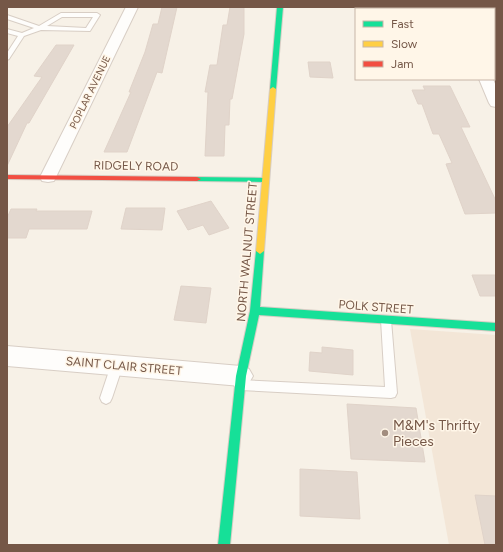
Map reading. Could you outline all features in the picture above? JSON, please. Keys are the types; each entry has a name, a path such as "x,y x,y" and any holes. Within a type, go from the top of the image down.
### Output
{"street":[{"name":"POPLAR AVENUE","path":"48,178 132,7"},
{"name":"NORTH WALNUT STREET","path":"224,545 241,381 255,311 280,7"},
{"path":"486,80 496,103"},
{"name":"RIDGELY ROAD","path":"7,177 265,180"},
{"name":"POLK STREET","path":"255,311 496,327"},
{"name":"SAINT CLAIR STREET","path":"7,356 117,365 241,381"}],"lane":[{"path":"7,17 40,28 88,30 97,15 61,15 40,28 22,35 10,48 7,58"},
{"path":"7,32 22,35"},
{"path":"241,381 391,393 386,320"},
{"path":"106,398 117,365"}],"shaded area":[{"path":"410,329 496,335 496,545 449,545"}],"building":[{"path":"162,7 177,7 162,73 157,72 127,152 104,152 131,92 129,92 145,52 153,24 158,24"},
{"path":"230,7 244,7 244,34 232,99 230,99 229,125 225,125 224,156 205,156 208,92 205,92 210,65 217,65 223,25 227,25"},
{"path":"56,45 74,45 29,123 27,123 7,166 7,127 42,77 34,76"},
{"path":"308,62 330,62 333,78 310,77"},
{"path":"423,86 450,86 470,127 461,127 496,201 496,213 465,214 446,164 452,163 439,134 433,134 422,104 418,104 412,90 425,90"},
{"path":"211,201 229,228 209,235 203,225 188,230 177,211"},
{"path":"126,208 165,208 162,230 121,229"},
{"path":"11,209 37,209 36,211 92,211 87,229 29,229 26,238 7,238 7,218"},
{"path":"472,275 496,275 496,296 480,296"},
{"path":"181,286 211,288 206,323 174,320"},
{"path":"322,347 353,350 353,375 309,371 310,352 322,353"},
{"name":"M&M's Thrifty Pieces","path":"347,404 416,408 425,462 351,459"},
{"path":"300,469 357,472 360,519 300,516"},
{"path":"475,495 496,496 496,545 485,545"}],"traffic: fast":[{"path":"273,89 280,7"},
{"path":"197,179 265,180"},
{"path":"224,545 241,376 255,311 260,251"},
{"path":"255,311 496,327"}],"traffic: slow":[{"path":"260,251 273,89"}],"traffic: jam":[{"path":"7,177 197,179"}],"place":[{"name":"M&M's Thrifty Pieces","path":"385,433"}]}
